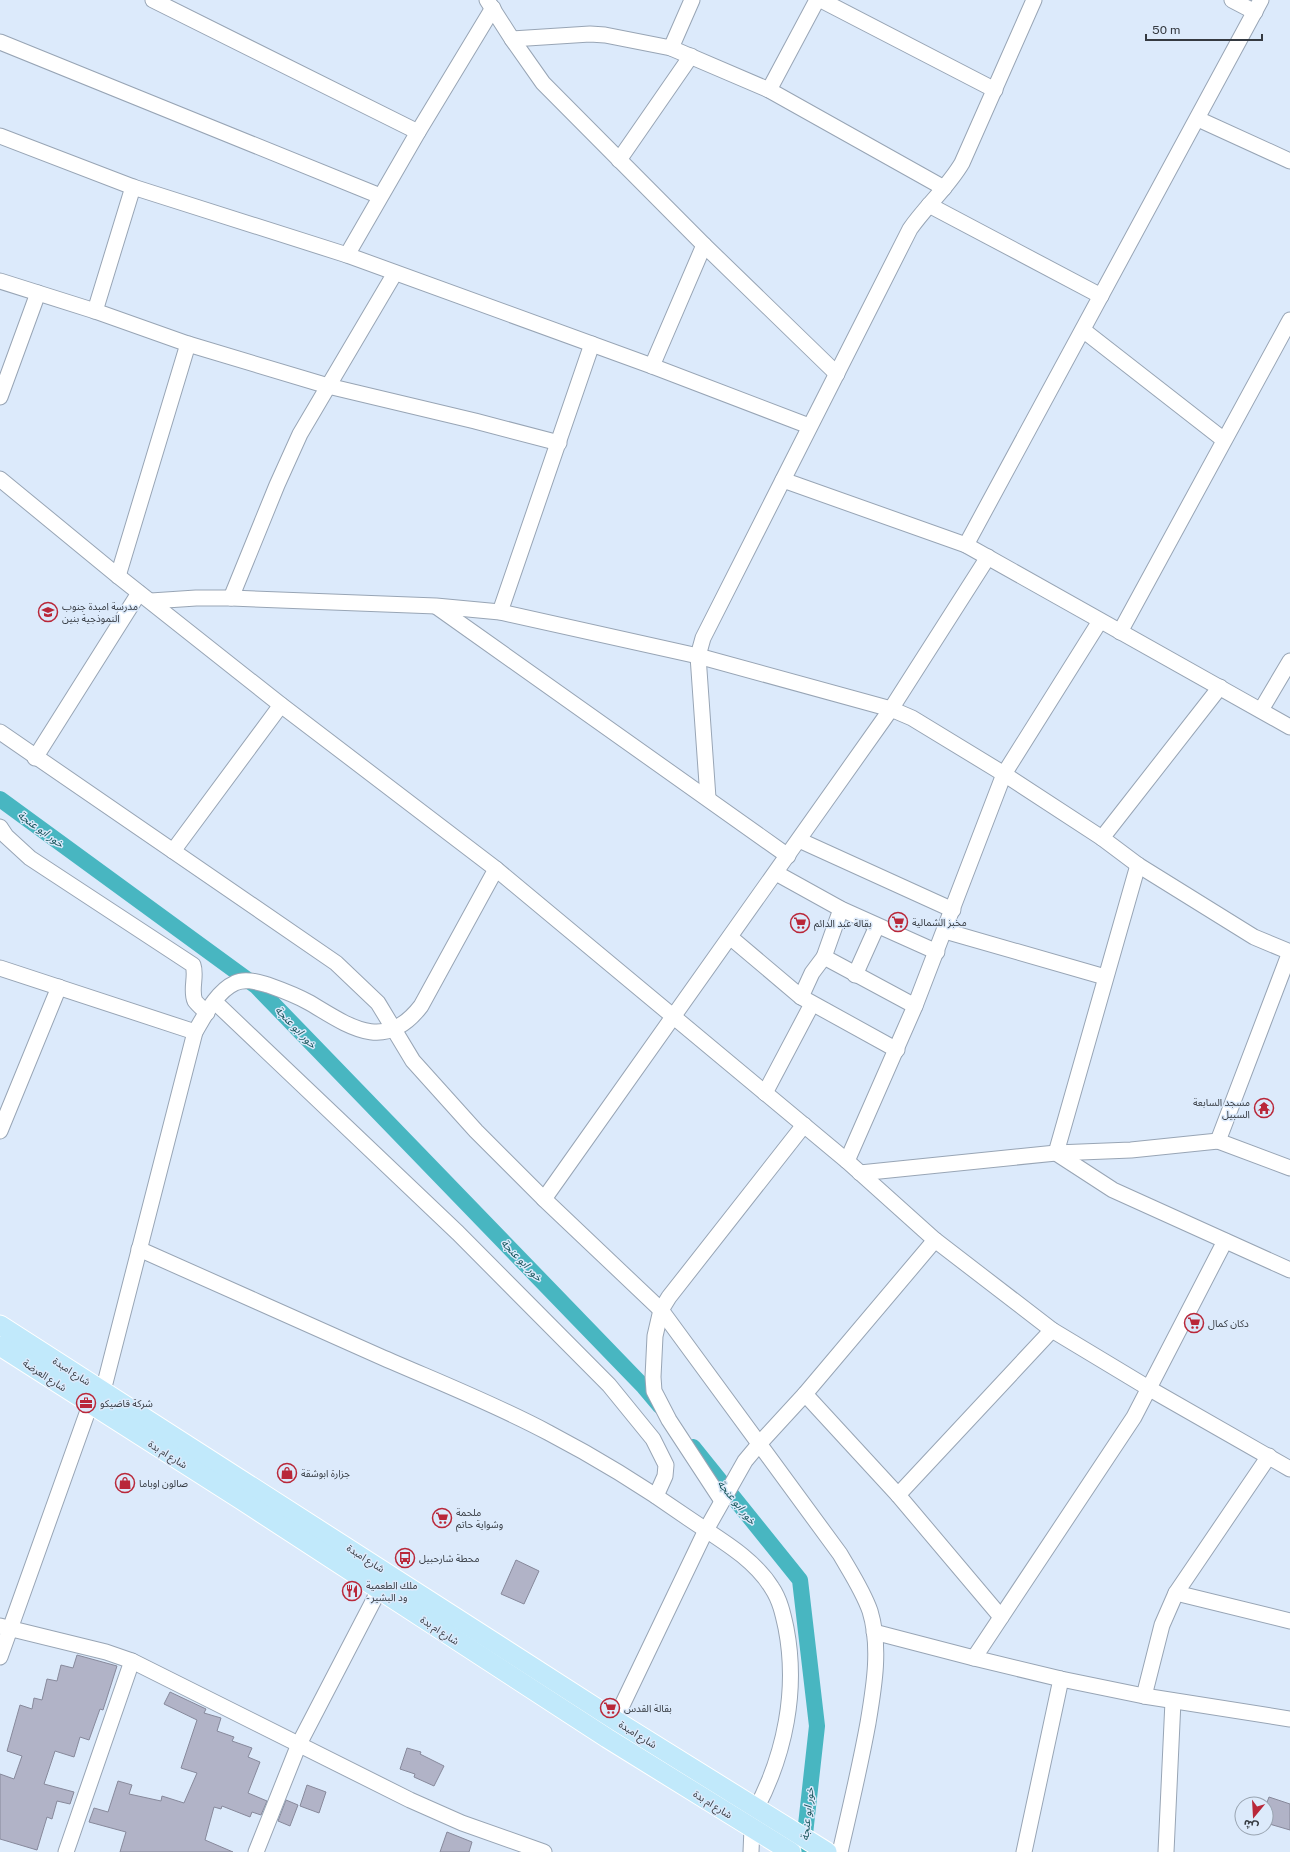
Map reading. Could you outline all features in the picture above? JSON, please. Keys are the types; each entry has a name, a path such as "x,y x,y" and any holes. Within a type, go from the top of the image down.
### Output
{"main road":[{"path":"0,1325 30,1355"},
{"name":"شارع العرضة","path":"0,1346 30,1355 97,1398"},
{"name":"شارع ام بدة","path":"97,1398 243,1501 607,1738 761,1823 827,1852"},
{"name":"شارع امبدة","path":"97,1398 252,1485 615,1720 761,1823"},
{"name":"شارع ام بدة","path":"761,1823 791,1852"}],"street":[{"path":"153,0 418,132"},
{"path":"671,48 692,0"},
{"path":"769,90 817,0"},
{"path":"821,0 995,90"},
{"path":"966,545 1258,6 1232,0"},
{"path":"708,798 698,656 702,638 910,229 953,178 962,163 995,90 1032,1"},
{"path":"347,255 490,4 512,39 543,83 704,245 837,374"},
{"path":"512,39 605,35 671,48 769,90 944,188"},
{"path":"0,42 380,196"},
{"path":"620,160 691,56"},
{"path":"1198,118 1290,161"},
{"path":"0,136 133,187 347,255 652,366 809,426"},
{"path":"95,311 133,187"},
{"path":"929,205 1101,296"},
{"path":"652,366 704,245"},
{"path":"231,598 285,466 300,434 395,273"},
{"path":"0,281 95,311 188,344 328,386 475,421 559,443"},
{"path":"0,397 38,293"},
{"path":"1120,632 1290,320"},
{"path":"1083,330 1224,440"},
{"path":"118,576 188,344"},
{"path":"500,612 592,344"},
{"path":"0,480 281,705 496,869 860,1172 935,1240 1052,1330 1150,1389 1290,1469"},
{"path":"783,480 966,545 1290,727"},
{"path":"544,1199 891,709 988,557"},
{"path":"145,597 231,598 436,606 500,612 698,656 891,709 912,718 1004,774 1102,838 1138,865 1254,936 1290,952 1218,1141"},
{"path":"35,758 145,597"},
{"path":"436,606 788,856"},
{"path":"846,1161 897,1050 915,1006 1004,774 1100,621"},
{"path":"1261,710 1290,661"},
{"path":"1102,838 1220,687"},
{"path":"173,852 281,705"},
{"path":"0,732 35,758 336,963 378,1003 404,1047 423,1074 476,1131 544,1199 661,1310 840,1554 862,1593 870,1612 876,1654 874,1684 864,1747 840,1852"},
{"path":"0,828 6,836 30,858 193,965 195,970 194,996 196,1002 211,1007 458,1233 610,1385 654,1439 666,1466 665,1476 656,1496"},
{"path":"799,840 953,910"},
{"path":"1056,1153 1104,977 1138,865"},
{"path":"0,1657 4,1628 97,1398 139,1249 195,1032 220,994 234,983 242,980 257,982 287,991 332,1017 360,1030 381,1033 394,1029 412,1017 421,1006 496,869"},
{"path":"776,873 841,909 937,952"},
{"path":"765,1093 806,1000 812,973 824,957 841,909"},
{"path":"855,975 877,926"},
{"path":"945,931 1104,977"},
{"path":"730,937 806,1000 897,1050"},
{"path":"824,957 915,1006"},
{"path":"0,968 195,1032"},
{"path":"0,1131 59,987"},
{"path":"722,1501 669,1420 654,1391 653,1355 655,1336 661,1310 669,1297 804,1125"},
{"path":"860,1172 1056,1153 1131,1150 1218,1141 1290,1168"},
{"path":"1056,1153 1113,1190 1290,1270"},
{"path":"615,1720 706,1530 742,1467 760,1443 805,1394 935,1240"},
{"path":"974,1658 1127,1429 1150,1389 1225,1241"},
{"path":"139,1249 522,1419 557,1437 656,1496 739,1553 764,1577 772,1586 780,1604 789,1643 791,1678 782,1740 761,1823 751,1852"},
{"path":"898,1496 1052,1330"},
{"path":"805,1394 898,1496 1001,1617"},
{"path":"1144,1696 1162,1625 1176,1593 1269,1456"},
{"path":"256,1852 299,1744 379,1590"},
{"path":"1176,1593 1290,1621"},
{"path":"4,1628 106,1652 132,1661 410,1800 462,1823 544,1852"},
{"path":"874,1632 1061,1679 1144,1696 1290,1719"},
{"path":"66,1852 132,1661"},
{"path":"1024,1852 1061,1679"},
{"path":"1166,1852 1173,1701"}],"building":[{"path":"516,1560 539,1571 524,1604 501,1594"},
{"path":"77,1655 117,1666 103,1710 100,1709 89,1740 80,1737 74,1757 55,1751 44,1784 74,1792 70,1804 57,1801 52,1819 47,1817 37,1850 0,1839 0,1774 14,1779 22,1756 7,1751 20,1705 32,1709 34,1698 42,1700 47,1679 57,1681 61,1665 73,1668"},
{"path":"170,1692 206,1709 204,1713 221,1718 217,1731 234,1737 232,1741 252,1748 248,1757 260,1762 248,1793 267,1801 261,1815 252,1812 250,1817 222,1806 221,1809 214,1807 205,1840 233,1852 120,1852 126,1832 89,1822 94,1808 108,1812 118,1781 132,1785 129,1794 161,1801 162,1796 184,1803 197,1773 181,1768 197,1720 164,1704"},
{"path":"407,1748 421,1752 420,1754 444,1766 434,1786 414,1777 415,1774 400,1769"},
{"path":"307,1785 326,1792 319,1813 300,1806"},
{"path":"1274,1799 1290,1804 1290,1830 1274,1825"},
{"path":"286,1800 298,1805 290,1826 278,1821"},
{"path":"447,1832 472,1842 469,1852 440,1852"}],"waterway":[{"name":"خور ابو عنجة","path":"0,799 256,986 644,1387 660,1406"},
{"name":"خور ابو عنجة","path":"693,1447 800,1580 817,1726 803,1852"}],"place":[{"name":"مدرسة امبدة جنوب النموذجية بنين","path":"48,612"},
{"name":"مخبز الشمالية","path":"898,922"},
{"name":"بقالة عبد الدائم","path":"800,923"},
{"name":"مسجد السابعة السبيل","path":"1264,1108"},
{"name":"دكان كمال","path":"1194,1323"},
{"name":"شركة قاضيكو","path":"86,1403"},
{"name":"جزارة ابوشقة","path":"287,1473"},
{"name":"صالون اوباما","path":"125,1483"},
{"name":"ملحمة وشواية حاتم","path":"442,1518"},
{"name":"محطة شارحبيل","path":"405,1558"},
{"name":"ملك الطعمية - ود البشير","path":"352,1591"},
{"name":"بقالة القدس","path":"610,1708"}]}
